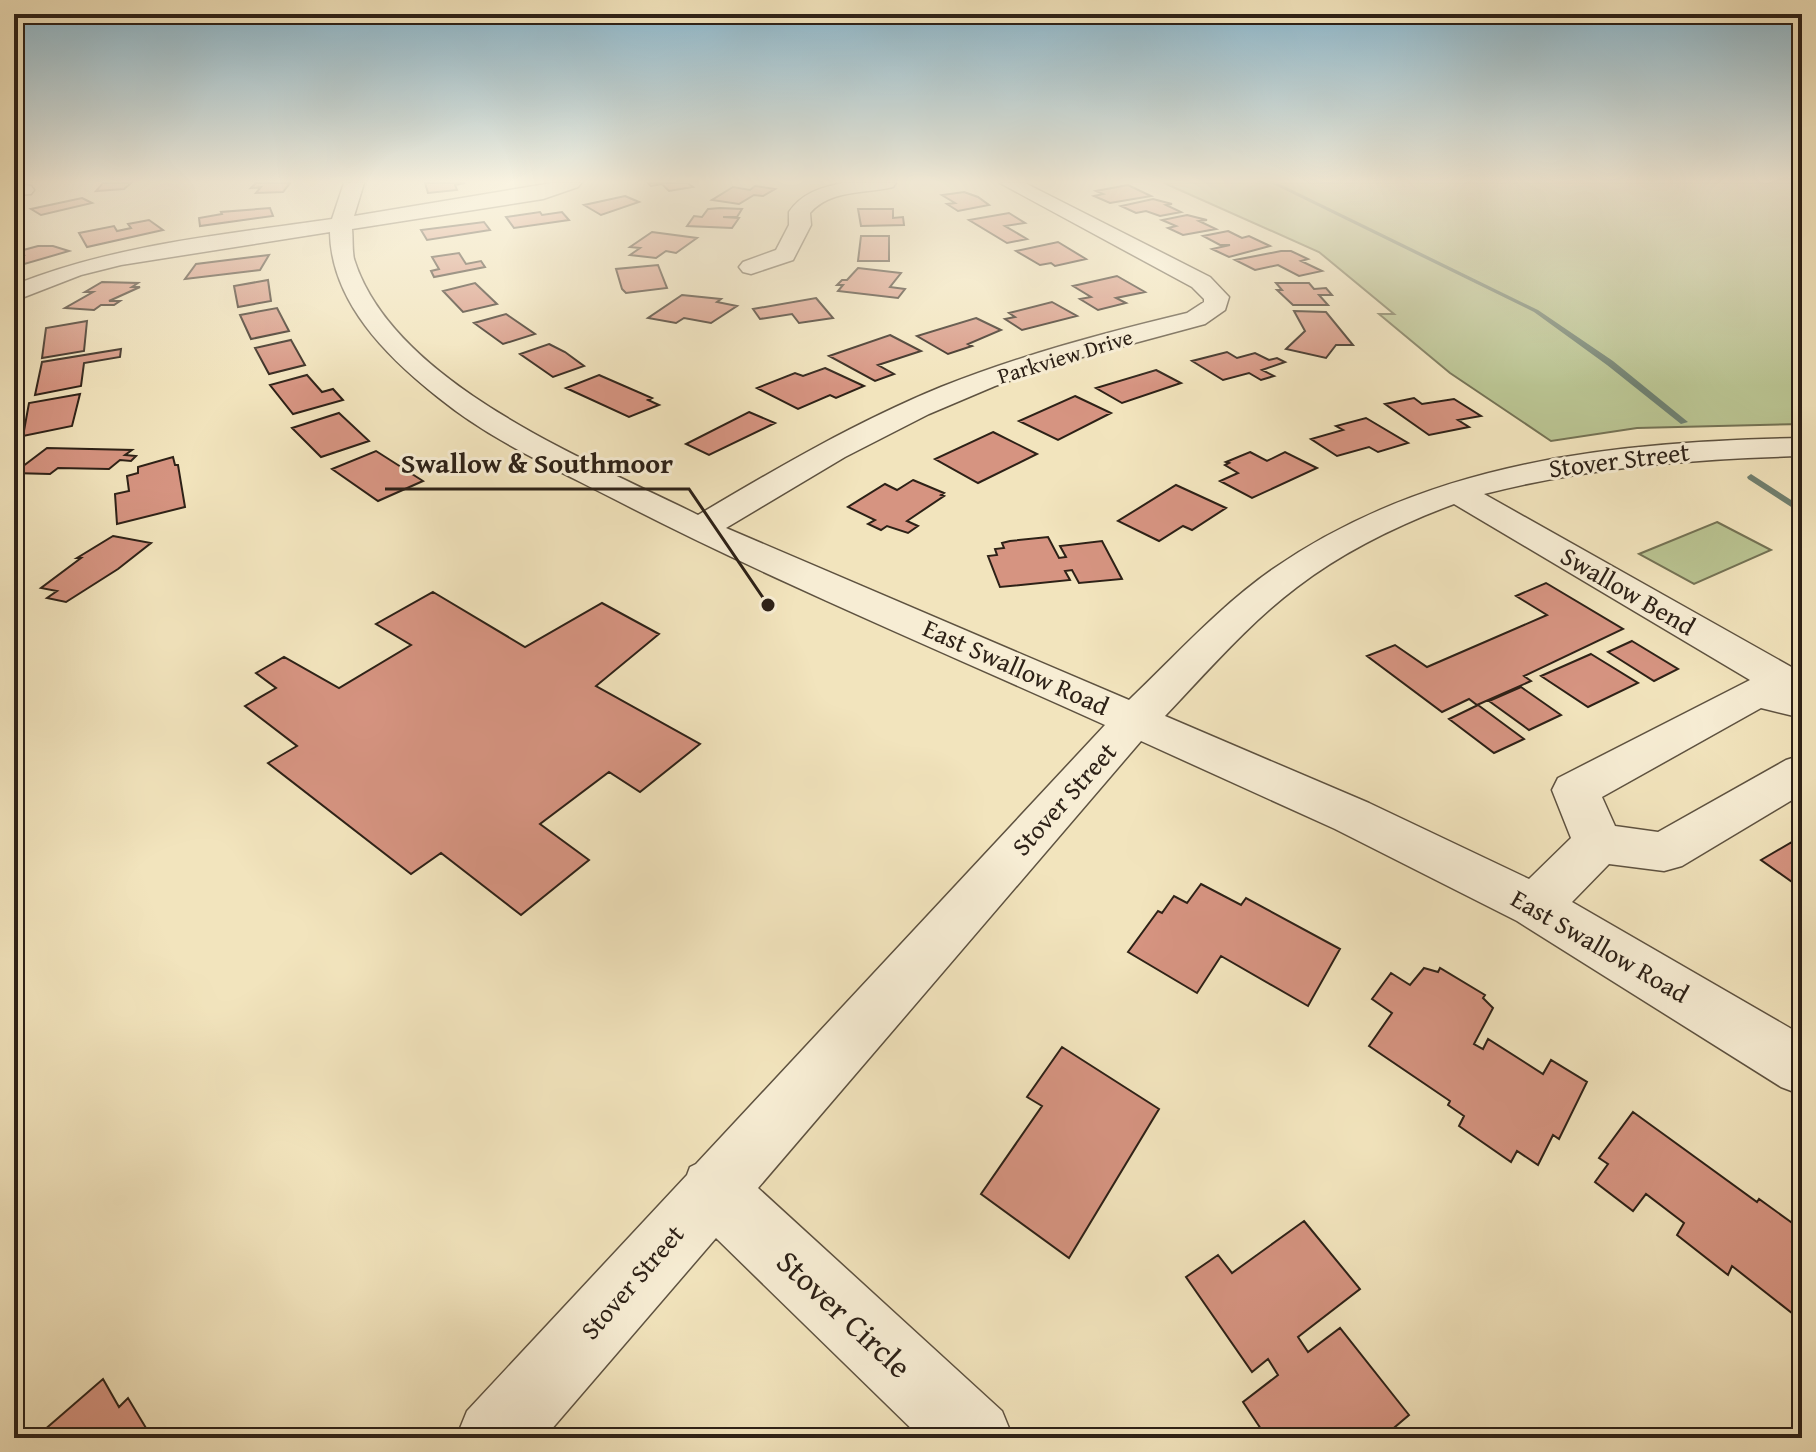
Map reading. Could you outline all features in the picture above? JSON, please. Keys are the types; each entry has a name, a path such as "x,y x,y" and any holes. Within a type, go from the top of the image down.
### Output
{"street":[{"path":"14,294 59,275 120,258 167,251"},
{"name":"East Swallow Road","path":"342,251 359,298 381,328 420,368 502,429 699,529 1352,816 1535,906 1802,1067"},
{"path":"751,267 785,255 787,251"},
{"name":"Parkview Drive","path":"699,529 785,477 918,407 1048,358 1196,319 1216,305 1217,297 1201,282 1141,251"},
{"name":"Stover Street","path":"494,1438 1135,720 1234,622 1285,578 1341,541 1400,512 1455,491 1518,474 1588,461 1688,450 1802,447"},
{"name":"Swallow Bend","path":"1455,491 1802,692"},
{"path":"1598,843 1575,790 1756,693 1802,703"},
{"path":"1598,843 1664,852 1802,772"},
{"path":"1535,906 1598,843"},
{"name":"Stover Circle","path":"713,1190 975,1438"}],"green space":[{"path":"1316,251 1802,251 1802,424 1637,428 1551,441 1450,373 1379,314 1394,314"},
{"path":"1717,522 1771,550 1694,584 1639,554"}],"building":[{"path":"69,251 14,267 14,257 23,255 16,252"},
{"path":"636,251 679,251 666,251 656,258 630,255"},
{"path":"859,251 889,251 889,261 858,261"},
{"path":"1016,251 1072,251 1086,259 1055,266 1051,263 1040,265"},
{"path":"1216,251 1252,251 1229,257"},
{"path":"1291,251 1308,259 1301,261 1322,271 1299,276 1278,265 1255,270 1235,260"},
{"path":"459,253 466,264 481,261 485,267 434,277 431,271 439,269 432,257"},
{"path":"269,255 260,270 185,279 196,264"},
{"path":"658,265 667,288 626,293 622,289 616,269"},
{"path":"858,268 901,273 890,287 905,289 898,298 838,291 843,285 837,285 847,280"},
{"path":"1117,276 1145,292 1116,298 1126,303 1098,310 1080,299 1091,297 1073,286"},
{"path":"268,280 271,301 238,307 234,286"},
{"path":"102,282 138,283 132,287 140,287 109,301 120,301 114,305 101,305 94,310 65,308 93,292 85,292"},
{"path":"475,283 497,304 463,312 443,291"},
{"path":"1276,283 1309,283 1314,289 1326,288 1332,295 1319,295 1328,305 1293,305 1277,290 1282,290"},
{"path":"682,295 721,299 717,302 737,306 711,323 684,318 676,323 648,318"},
{"path":"816,298 833,318 799,323 792,314 760,319 753,309"},
{"path":"1052,302 1077,316 1022,330 1005,319 1015,317 1009,313"},
{"path":"277,308 289,331 251,339 240,315"},
{"path":"1294,311 1326,312 1353,345 1336,345 1326,358 1286,349 1305,331"},
{"path":"506,314 535,334 503,344 474,323"},
{"path":"976,318 1001,330 968,344 972,346 948,354 917,336"},
{"path":"87,321 84,351 42,358 46,328"},
{"path":"890,335 921,351 878,365 894,374 875,381 829,356"},
{"path":"291,340 305,365 269,374 255,348"},
{"path":"549,344 584,366 553,377 520,354"},
{"path":"121,349 120,357 84,363 81,386 35,395 42,362"},
{"path":"1227,352 1237,358 1255,353 1269,360 1277,358 1285,362 1262,370 1274,376 1261,380 1249,373 1223,380 1192,361"},
{"path":"825,368 864,386 836,398 830,395 798,409 757,388 795,373 803,376"},
{"path":"1156,370 1181,383 1122,403 1096,388"},
{"path":"307,375 322,392 333,389 343,400 293,414 270,385"},
{"path":"599,375 652,398 648,400 659,405 629,417 566,388"},
{"path":"80,394 72,426 23,436 29,403"},
{"path":"1075,396 1111,413 1058,440 1019,421"},
{"path":"1414,398 1422,404 1454,399 1481,416 1458,420 1469,427 1429,435 1385,404"},
{"path":"749,412 775,423 709,455 686,444"},
{"path":"339,413 369,441 321,457 292,428"},
{"path":"1366,418 1408,443 1378,452 1369,447 1337,456 1311,439 1343,430 1336,426"},
{"path":"993,432 1037,454 978,483 935,459"},
{"path":"47,448 132,450 125,455 136,456 131,461 120,460 109,469 58,468 50,474 14,473"},
{"path":"376,451 423,481 378,501 332,469"},
{"path":"1250,452 1267,461 1285,452 1317,468 1252,498 1220,481 1238,473 1225,465 1229,463 1226,462"},
{"path":"173,457 175,465 178,465 185,507 117,524 115,494 129,491 127,476 138,473 138,467"},
{"path":"913,480 944,493 941,495 944,496 907,521 918,526 908,533 887,526 881,530 868,524 875,520 848,507 885,484 897,490"},
{"path":"1176,485 1226,508 1192,530 1183,526 1159,541 1118,521"},
{"path":"113,536 151,543 118,569 66,602 47,598 57,591 41,588 81,558 77,558"},
{"path":"1048,537 1059,558 1066,557 1060,546 1102,541 1122,579 1079,583 1072,570 1065,571 1070,580 1000,587 988,556 997,555 995,549 1004,548 1002,543"},
{"path":"1546,583 1623,629 1524,676 1531,681 1477,705 1469,699 1442,712 1367,656 1395,645 1427,667 1547,615 1516,596"},
{"path":"433,592 525,647 602,603 659,634 596,686 700,744 640,792 609,772 540,824 589,860 521,915 441,853 411,874 268,763 297,746 245,706 276,688 256,673 284,657 339,688 411,645 376,624"},
{"path":"1632,641 1678,669 1654,681 1608,652"},
{"path":"1591,654 1638,683 1588,707 1541,676"},
{"path":"1521,687 1561,715 1529,730 1489,701"},
{"path":"1478,705 1524,739 1494,753 1449,719"},
{"path":"1792,842 1802,850 1802,889 1761,860"},
{"path":"1201,884 1241,905 1246,898 1340,949 1308,1006 1221,956 1197,993 1128,952 1158,911 1162,913 1174,896 1187,903"},
{"path":"1424,968 1438,972 1440,968 1485,995 1483,998 1493,1008 1474,1044 1483,1049 1488,1039 1543,1074 1551,1060 1587,1082 1559,1139 1553,1135 1538,1165 1517,1151 1511,1162 1459,1126 1464,1116 1448,1105 1450,1101 1369,1046 1392,1013 1372,999 1391,973 1410,985"},
{"path":"1062,1047 1159,1109 1069,1258 981,1194 1042,1106 1027,1097"},
{"path":"1633,1112 1757,1202 1759,1199 1802,1230 1802,1321 1732,1266 1728,1275 1677,1235 1684,1223 1646,1194 1633,1211 1595,1182 1608,1164 1599,1158"},
{"path":"1304,1221 1360,1289 1298,1337 1308,1352 1340,1328 1409,1415 1382,1438 1267,1438 1243,1402 1278,1375 1268,1359 1252,1372 1186,1277 1218,1255 1232,1273"},
{"path":"103,1379 119,1407 128,1398 152,1438 35,1438"}],"waterway":[{"path":"1413,251 1536,311 1610,363 1684,422"},
{"path":"1751,477 1802,511"}],"place":[{"name":"Swallow & Southmoor","path":"768,605"}]}
